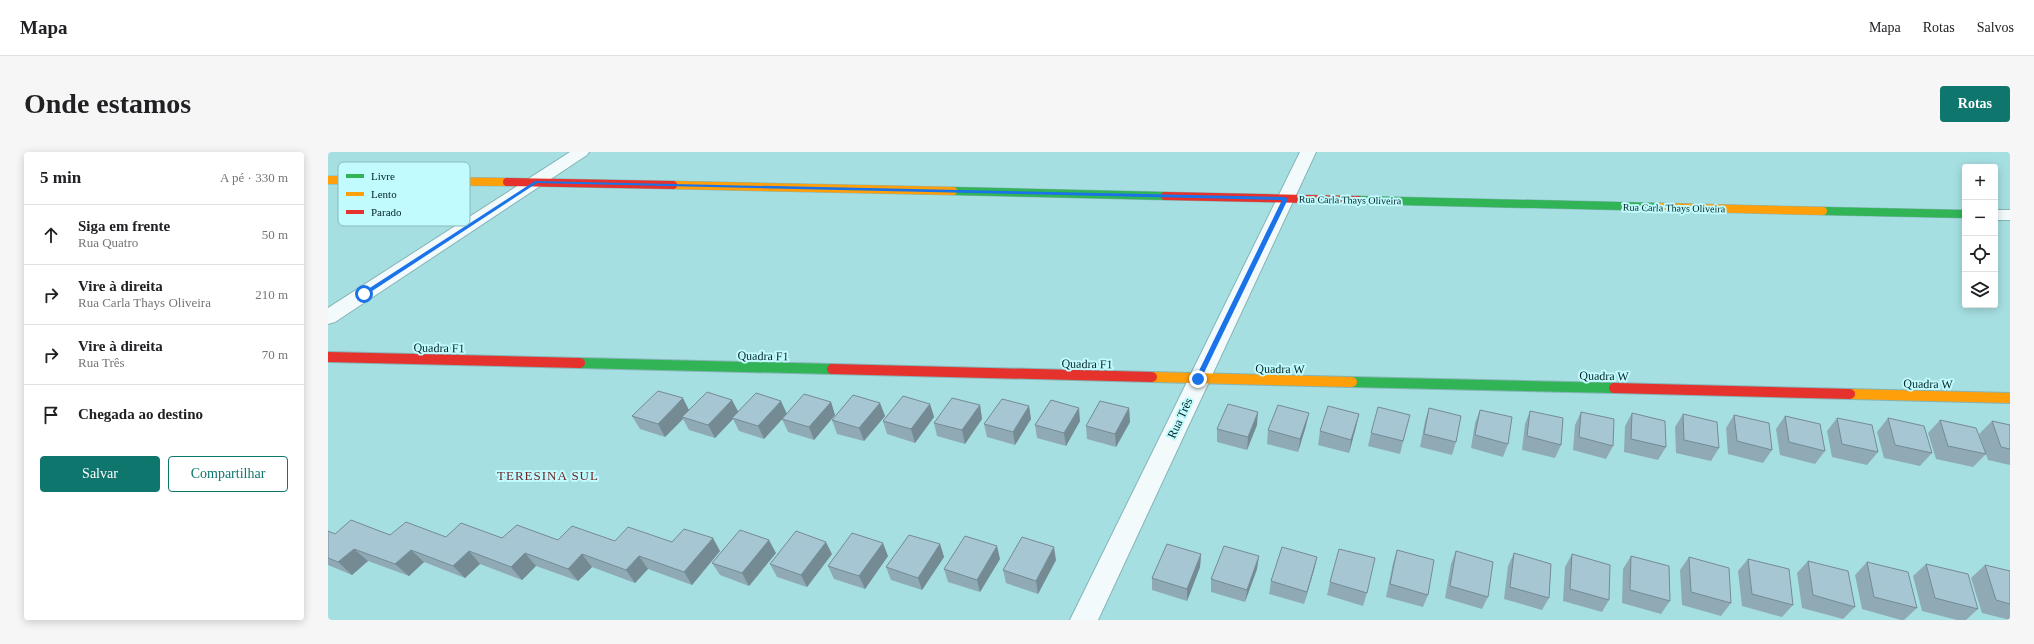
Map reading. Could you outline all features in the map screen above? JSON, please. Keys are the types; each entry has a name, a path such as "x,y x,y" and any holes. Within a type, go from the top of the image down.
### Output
{"street":[{"path":"470,225 582,152"},
{"name":"Rua Três","path":"1084,620 1198,379 1308,152"},
{"name":"Rua Carla Thays Oliveira","path":"328,180 338,180"},
{"name":"Rua Carla Thays Oliveira","path":"470,181 1962,214"},
{"path":"1998,215 2010,215"},
{"path":"328,317 468,226"},
{"name":"Quadra F1","path":"328,357 1198,379"},
{"name":"Quadra W","path":"1198,379 2010,398"}],"building":[{"path":"658,391 683,398 658,424 632,416"},
{"path":"707,392 732,400 708,425 682,417"},
{"path":"756,393 781,401 758,426 732,418"},
{"path":"804,394 831,402 809,427 782,419"},
{"path":"853,395 880,403 859,428 832,420"},
{"path":"903,396 930,404 911,429 883,421"},
{"path":"952,398 980,405 962,430 934,423"},
{"path":"1002,399 1029,406 1013,432 984,424"},
{"path":"1051,400 1079,408 1064,433 1035,425"},
{"path":"1100,401 1129,408 1115,434 1086,426"},
{"path":"1228,404 1258,412 1248,437 1217,429"},
{"path":"1278,405 1309,413 1300,439 1268,430"},
{"path":"1328,406 1359,414 1351,440 1320,431"},
{"path":"1378,407 1410,415 1403,441 1371,433"},
{"path":"1429,408 1461,416 1456,442 1424,434"},
{"path":"1480,410 1512,417 1508,444 1475,435"},
{"path":"1530,411 1563,418 1561,445 1527,436"},
{"path":"1581,412 1614,419 1613,446 1579,437"},
{"path":"1632,413 1665,421 1666,447 1631,439"},
{"path":"1683,414 1717,422 1719,448 1684,440"},
{"path":"1734,415 1769,423 1772,450 1737,441"},
{"path":"1785,416 1820,424 1825,451 1789,442"},
{"path":"1837,418 1872,425 1878,452 1842,444"},
{"path":"1888,418 1924,426 1932,453 1895,445"},
{"path":"1940,420 1976,428 1986,454 1948,446"},
{"path":"1992,421 2010,425 2010,449 2001,447"},
{"path":"351,520 390,535 406,522 446,537 461,523 502,538 517,525 558,540 572,526 615,541 628,527 672,542 684,529 713,538 684,572 639,556 626,570 582,554 568,569 525,553 511,567 469,551 453,566 411,550 395,564 354,549 338,562 328,558 328,531 335,534"},
{"path":"740,530 769,540 742,573 712,563"},
{"path":"796,531 826,542 801,575 770,564"},
{"path":"852,533 883,543 859,576 828,566"},
{"path":"909,535 940,544 918,578 886,567"},
{"path":"965,536 997,546 977,580 944,569"},
{"path":"1022,537 1054,547 1036,581 1003,570"},
{"path":"1167,544 1201,554 1187,589 1152,578"},
{"path":"1224,546 1259,556 1247,590 1211,579"},
{"path":"1282,547 1317,557 1307,592 1271,581"},
{"path":"1339,549 1375,558 1367,593 1330,582"},
{"path":"1397,550 1434,560 1428,595 1390,584"},
{"path":"1456,551 1493,562 1488,597 1450,586"},
{"path":"1514,553 1551,564 1549,598 1510,587"},
{"path":"1572,554 1610,565 1609,600 1570,589"},
{"path":"1631,556 1669,566 1670,601 1630,590"},
{"path":"1689,557 1729,568 1731,603 1691,592"},
{"path":"1748,559 1789,569 1793,605 1752,594"},
{"path":"1808,561 1848,571 1855,607 1813,595"},
{"path":"1867,562 1908,572 1917,608 1874,597"},
{"path":"1926,564 1968,574 1978,609 1935,598"},
{"path":"1985,565 2010,571 2010,604 1996,600"}],"traffic: fast":[{"path":"953,191 1165,196"},
{"path":"1358,200 1660,207"},
{"path":"1823,211 1962,214"},
{"path":"580,363 832,369"},
{"path":"1352,382 1614,388"}],"traffic: slow":[{"path":"328,180 338,180"},
{"path":"470,182 507,182"},
{"path":"673,185 953,191"},
{"path":"1660,207 1823,211"},
{"path":"1152,377 1352,382"},
{"path":"1850,394 2010,398"}],"traffic: jam":[{"path":"507,182 673,185"},
{"path":"1165,196 1358,200"},
{"path":"328,357 580,363"},
{"path":"832,369 1152,377"},
{"path":"1614,388 1850,394"}],"district":[{"name":"TERESINA SUL","path":"548,475"}],"route":[{"path":"364,294 536,182 1285,199 1198,379"}]}
